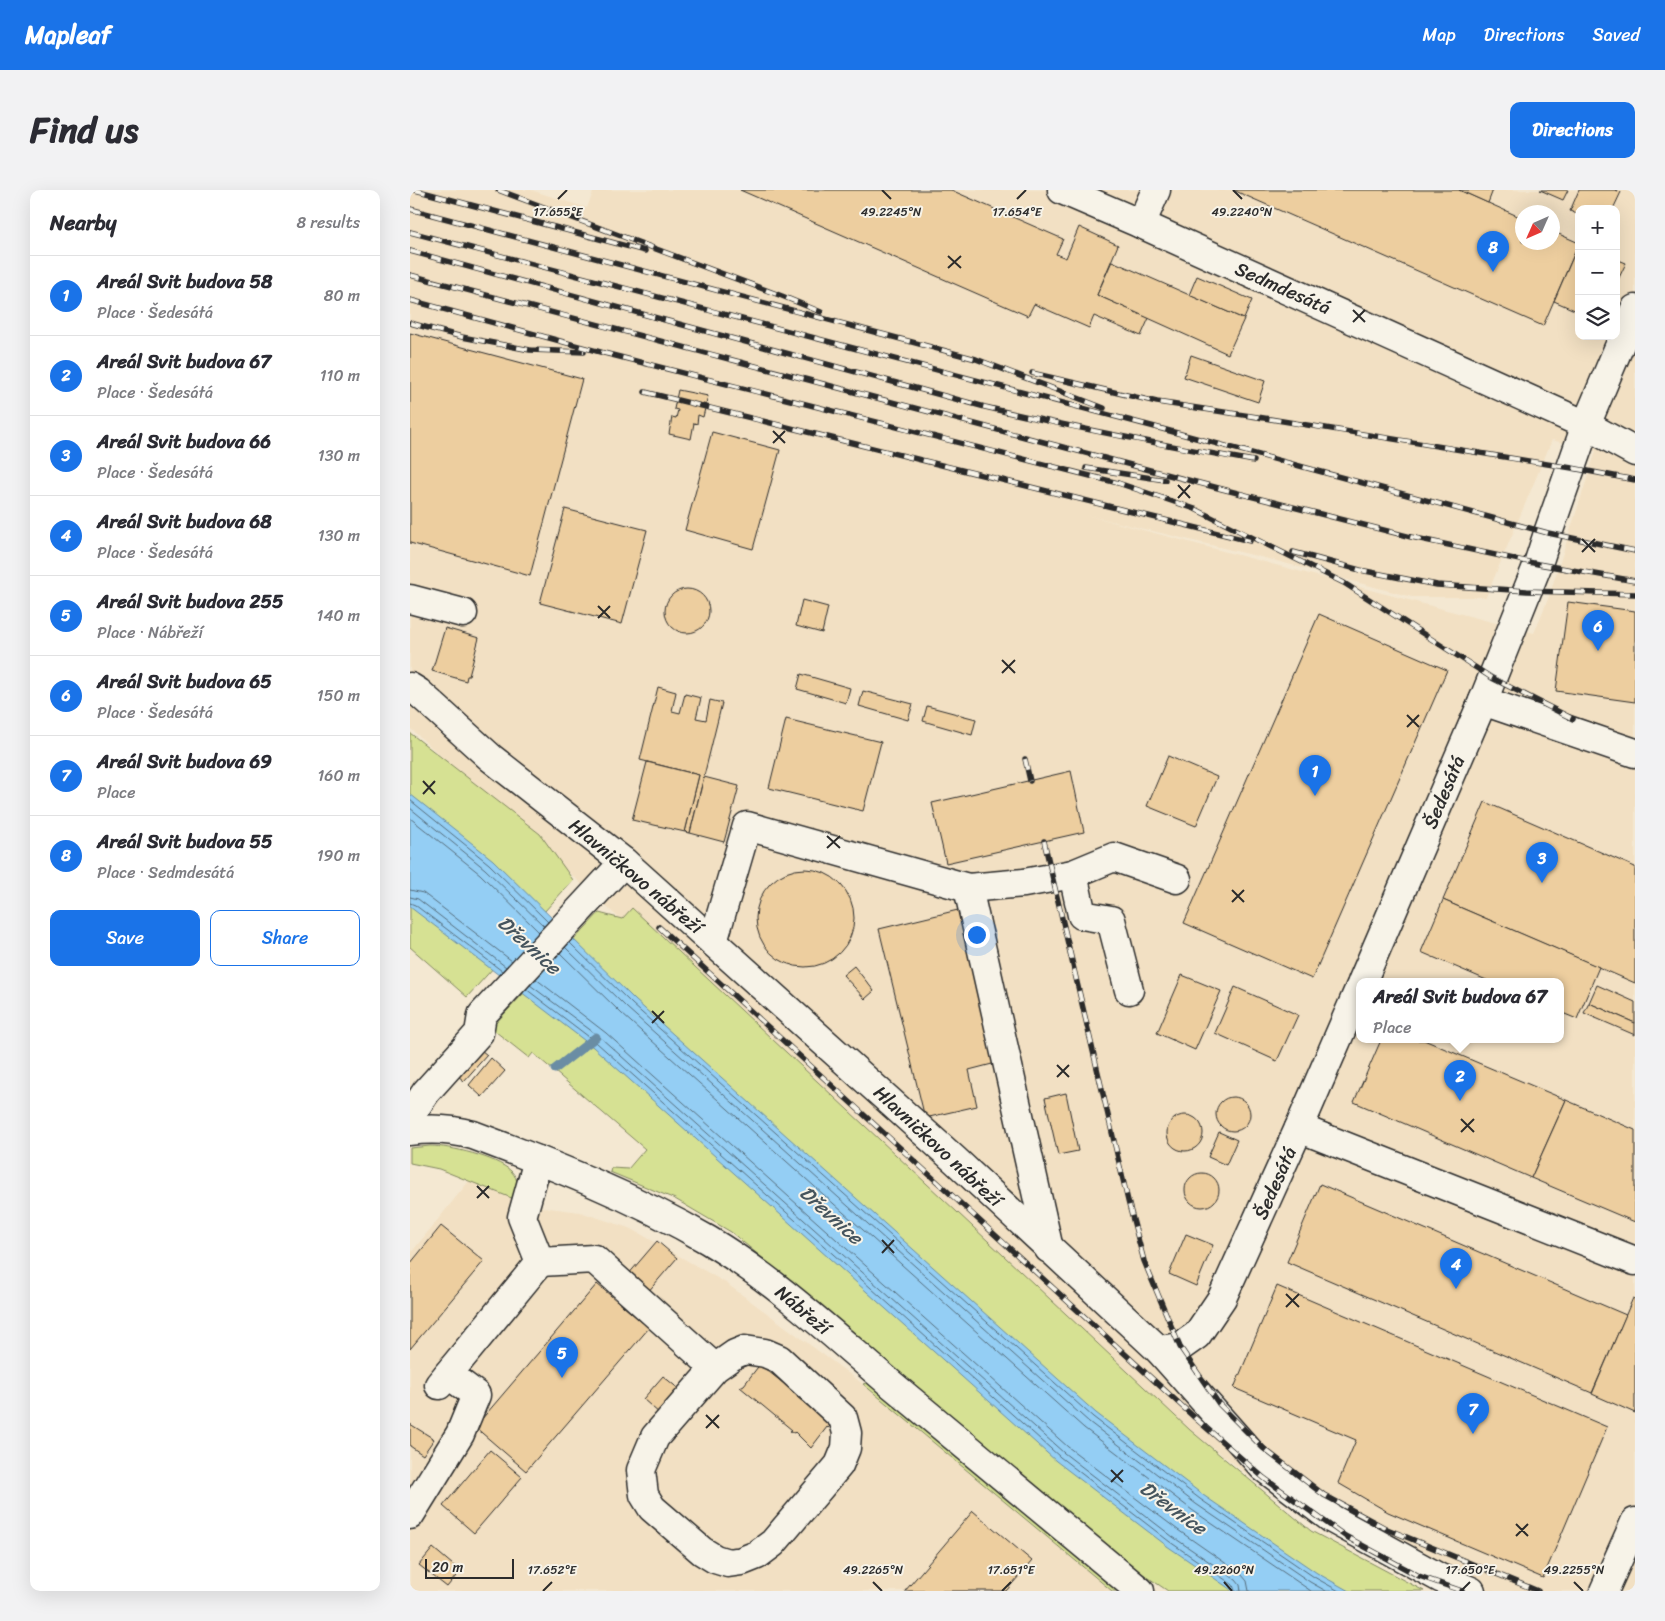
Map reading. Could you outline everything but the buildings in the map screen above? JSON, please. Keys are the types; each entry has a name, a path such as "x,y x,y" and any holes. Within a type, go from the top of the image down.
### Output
{"street":[{"name":"Sedmdesátá","path":"1062,190 1586,425 1635,452"},
{"path":"1141,224 1156,190"},
{"path":"1586,425 1635,308"},
{"name":"Šedesátá","path":"1364,978 1483,701 1524,600 1586,425"},
{"path":"410,599 463,613"},
{"name":"Hlavničkovo nábřeží","path":"410,687 418,692 491,758 624,862 955,1160 1159,1350 1264,1467 1332,1519 1440,1578 1471,1591"},
{"path":"1483,701 1635,753"},
{"path":"713,942 747,826 968,888 1024,883 1074,874 1114,857 1176,879"},
{"path":"410,1116 426,1092 479,1033 482,1016 624,862"},
{"path":"1074,874 1082,915 1111,920 1130,990"},
{"path":"968,888 1049,1248"},
{"name":"Šedesátá","path":"1159,1350 1180,1347 1197,1335 1222,1298 1300,1128 1356,996"},
{"name":"Nábřeží","path":"410,1131 433,1128 461,1132 538,1160 633,1201 708,1241 743,1263 782,1292 964,1446 1140,1591"},
{"path":"1300,1128 1635,1261"},
{"path":"538,1160 522,1217 540,1262"},
{"path":"410,1515 460,1434 476,1395 443,1380 540,1262 594,1259 716,1368"},
{"path":"746,1350 756,1351 779,1359 843,1418 847,1433 846,1448 839,1464 773,1543 758,1555 742,1561 728,1563 715,1559 702,1551 652,1508 644,1495 641,1470 656,1437 716,1368 735,1354 746,1350"},
{"path":"1604,1591 1635,1522"}],"shaded area":[{"path":"410,190 531,190 587,208 594,190 1635,190 1635,1591 1430,1591 1310,1522 1142,1394 410,728","holes":["1552,440 1596,451 1548,599 1534,633 1086,515 1273,560 1412,597 1486,597"]},
{"path":"469,1181 519,1201 542,1207 580,1212 632,1229 726,1283 863,1384 1112,1591 410,1591 410,1254"}],"green space":[{"path":"410,733 540,834 573,880 467,997 410,947"},
{"path":"632,908 1190,1430 1311,1531 1424,1591 1168,1591 1106,1549 925,1394 731,1232 675,1199 610,1172 611,1168 628,1169 645,1149 533,1053 529,1058 491,1028 599,913 622,919"},
{"path":"430,1146 472,1153 504,1166 516,1178 519,1189 519,1201 439,1169 410,1163 410,1148"},
{"path":"872,1381 1124,1591 1112,1591 863,1384"}],"water":[{"name":"Dřevnice","path":"410,794 493,860 635,1000 1096,1413 1203,1495 1317,1573 1349,1591 1233,1591 1167,1546 1056,1461 593,1047 410,907"}],"waterway":[{"path":"555,1069 596,1037"}],"railway":[{"path":"415,190 645,251"},
{"path":"498,190 821,312"},
{"path":"410,209 976,359 1104,408"},
{"path":"410,232 1155,427 1548,533 1635,551"},
{"path":"410,251 985,407 1119,436 1254,461"},
{"path":"410,275 1411,537 1538,564 1635,581"},
{"path":"410,300 604,353 1118,483 1195,509 1344,583 1492,678 1573,719"},
{"path":"410,323 462,337 530,350 584,352"},
{"path":"1032,373 1157,402 1572,468 1635,480"},
{"path":"645,392 1250,541"},
{"path":"1086,468 1165,480"},
{"path":"1293,552 1360,570 1437,585 1527,591 1635,594"},
{"path":"1025,759 1030,781"},
{"path":"1044,841 1128,1201 1144,1261 1180,1347 1219,1404 1263,1448 1324,1495 1387,1529 1538,1591"},
{"path":"659,927 1195,1418 1264,1478 1345,1536 1419,1576 1462,1591"}],"place":[{"name":"Areál Svit budova 55","path":"1493,272"},
{"name":"Areál Svit budova 65","path":"1598,651"},
{"name":"Areál Svit budova 58","path":"1315,796"},
{"name":"Areál Svit budova 66","path":"1542,883"},
{"name":"Areál Svit budova 67","path":"1460,1101"},
{"name":"Areál Svit budova 68","path":"1456,1289"},
{"name":"Areál Svit budova 255","path":"562,1378"},
{"name":"Areál Svit budova 69","path":"1473,1434"}]}
